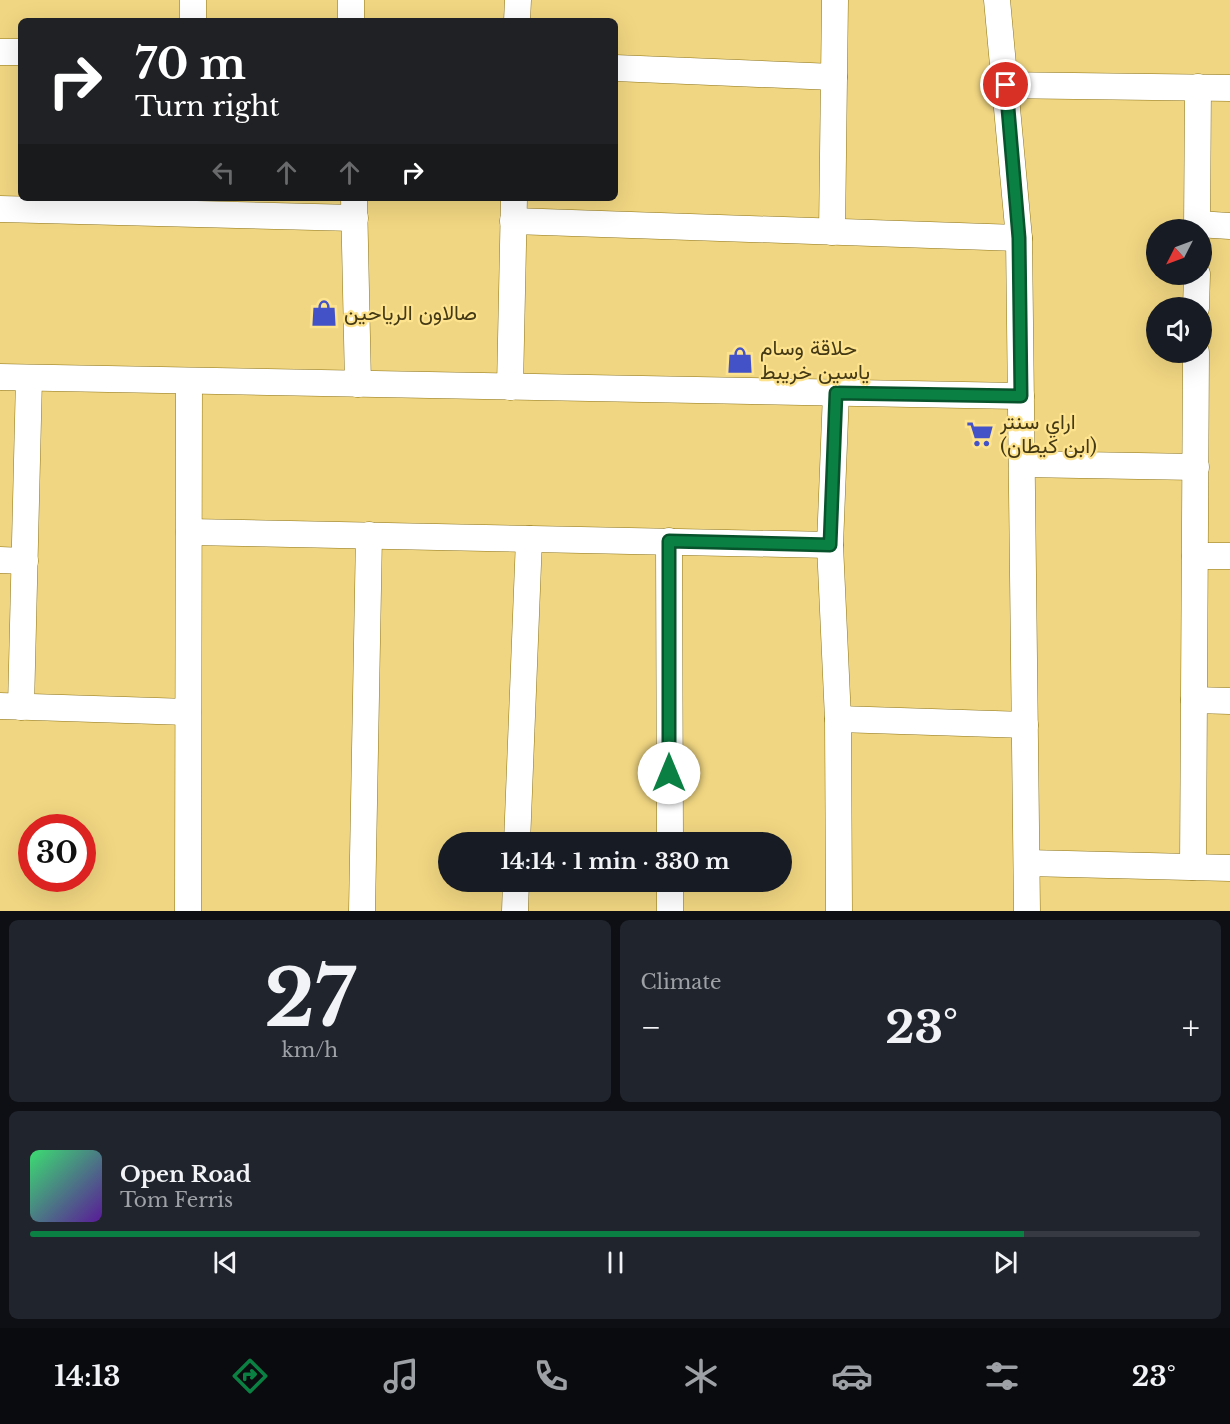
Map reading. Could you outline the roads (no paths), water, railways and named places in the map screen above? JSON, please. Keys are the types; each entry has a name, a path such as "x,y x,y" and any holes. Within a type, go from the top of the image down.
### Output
{"street":[{"path":"192,18 193,0"},
{"path":"351,0 351,18"},
{"path":"517,18 518,0"},
{"path":"832,232 835,0"},
{"path":"998,0 1019,238 1027,911"},
{"path":"0,52 18,52"},
{"path":"618,68 834,77"},
{"path":"1006,85 1230,88"},
{"path":"1197,219 1198,87"},
{"path":"0,209 188,205 355,208 358,384"},
{"path":"510,387 514,209 832,232 1019,238"},
{"path":"1212,227 1230,226"},
{"path":"1193,867 1196,363"},
{"path":"0,378 1021,396"},
{"path":"29,378 12,561 11,706 188,712"},
{"path":"188,911 189,381"},
{"path":"836,393 830,545 838,719 839,911"},
{"path":"1022,464 1196,467"},
{"path":"189,532 830,545"},
{"path":"363,911 369,535"},
{"path":"517,832 529,539"},
{"path":"669,541 669,832"},
{"path":"1195,556 1230,556"},
{"path":"1194,700 1230,701"},
{"path":"838,719 1025,725"},
{"path":"1027,863 1230,868"},
{"path":"515,911 516,892"},
{"path":"670,892 670,911"}],"place":[{"name":"صالاون الرياحين","path":"324,313"},
{"name":"حلاقة وسام ياسين خريبط","path":"740,360"},
{"name":"اراي سنتر (ابن كيطان)","path":"980,434"}]}
